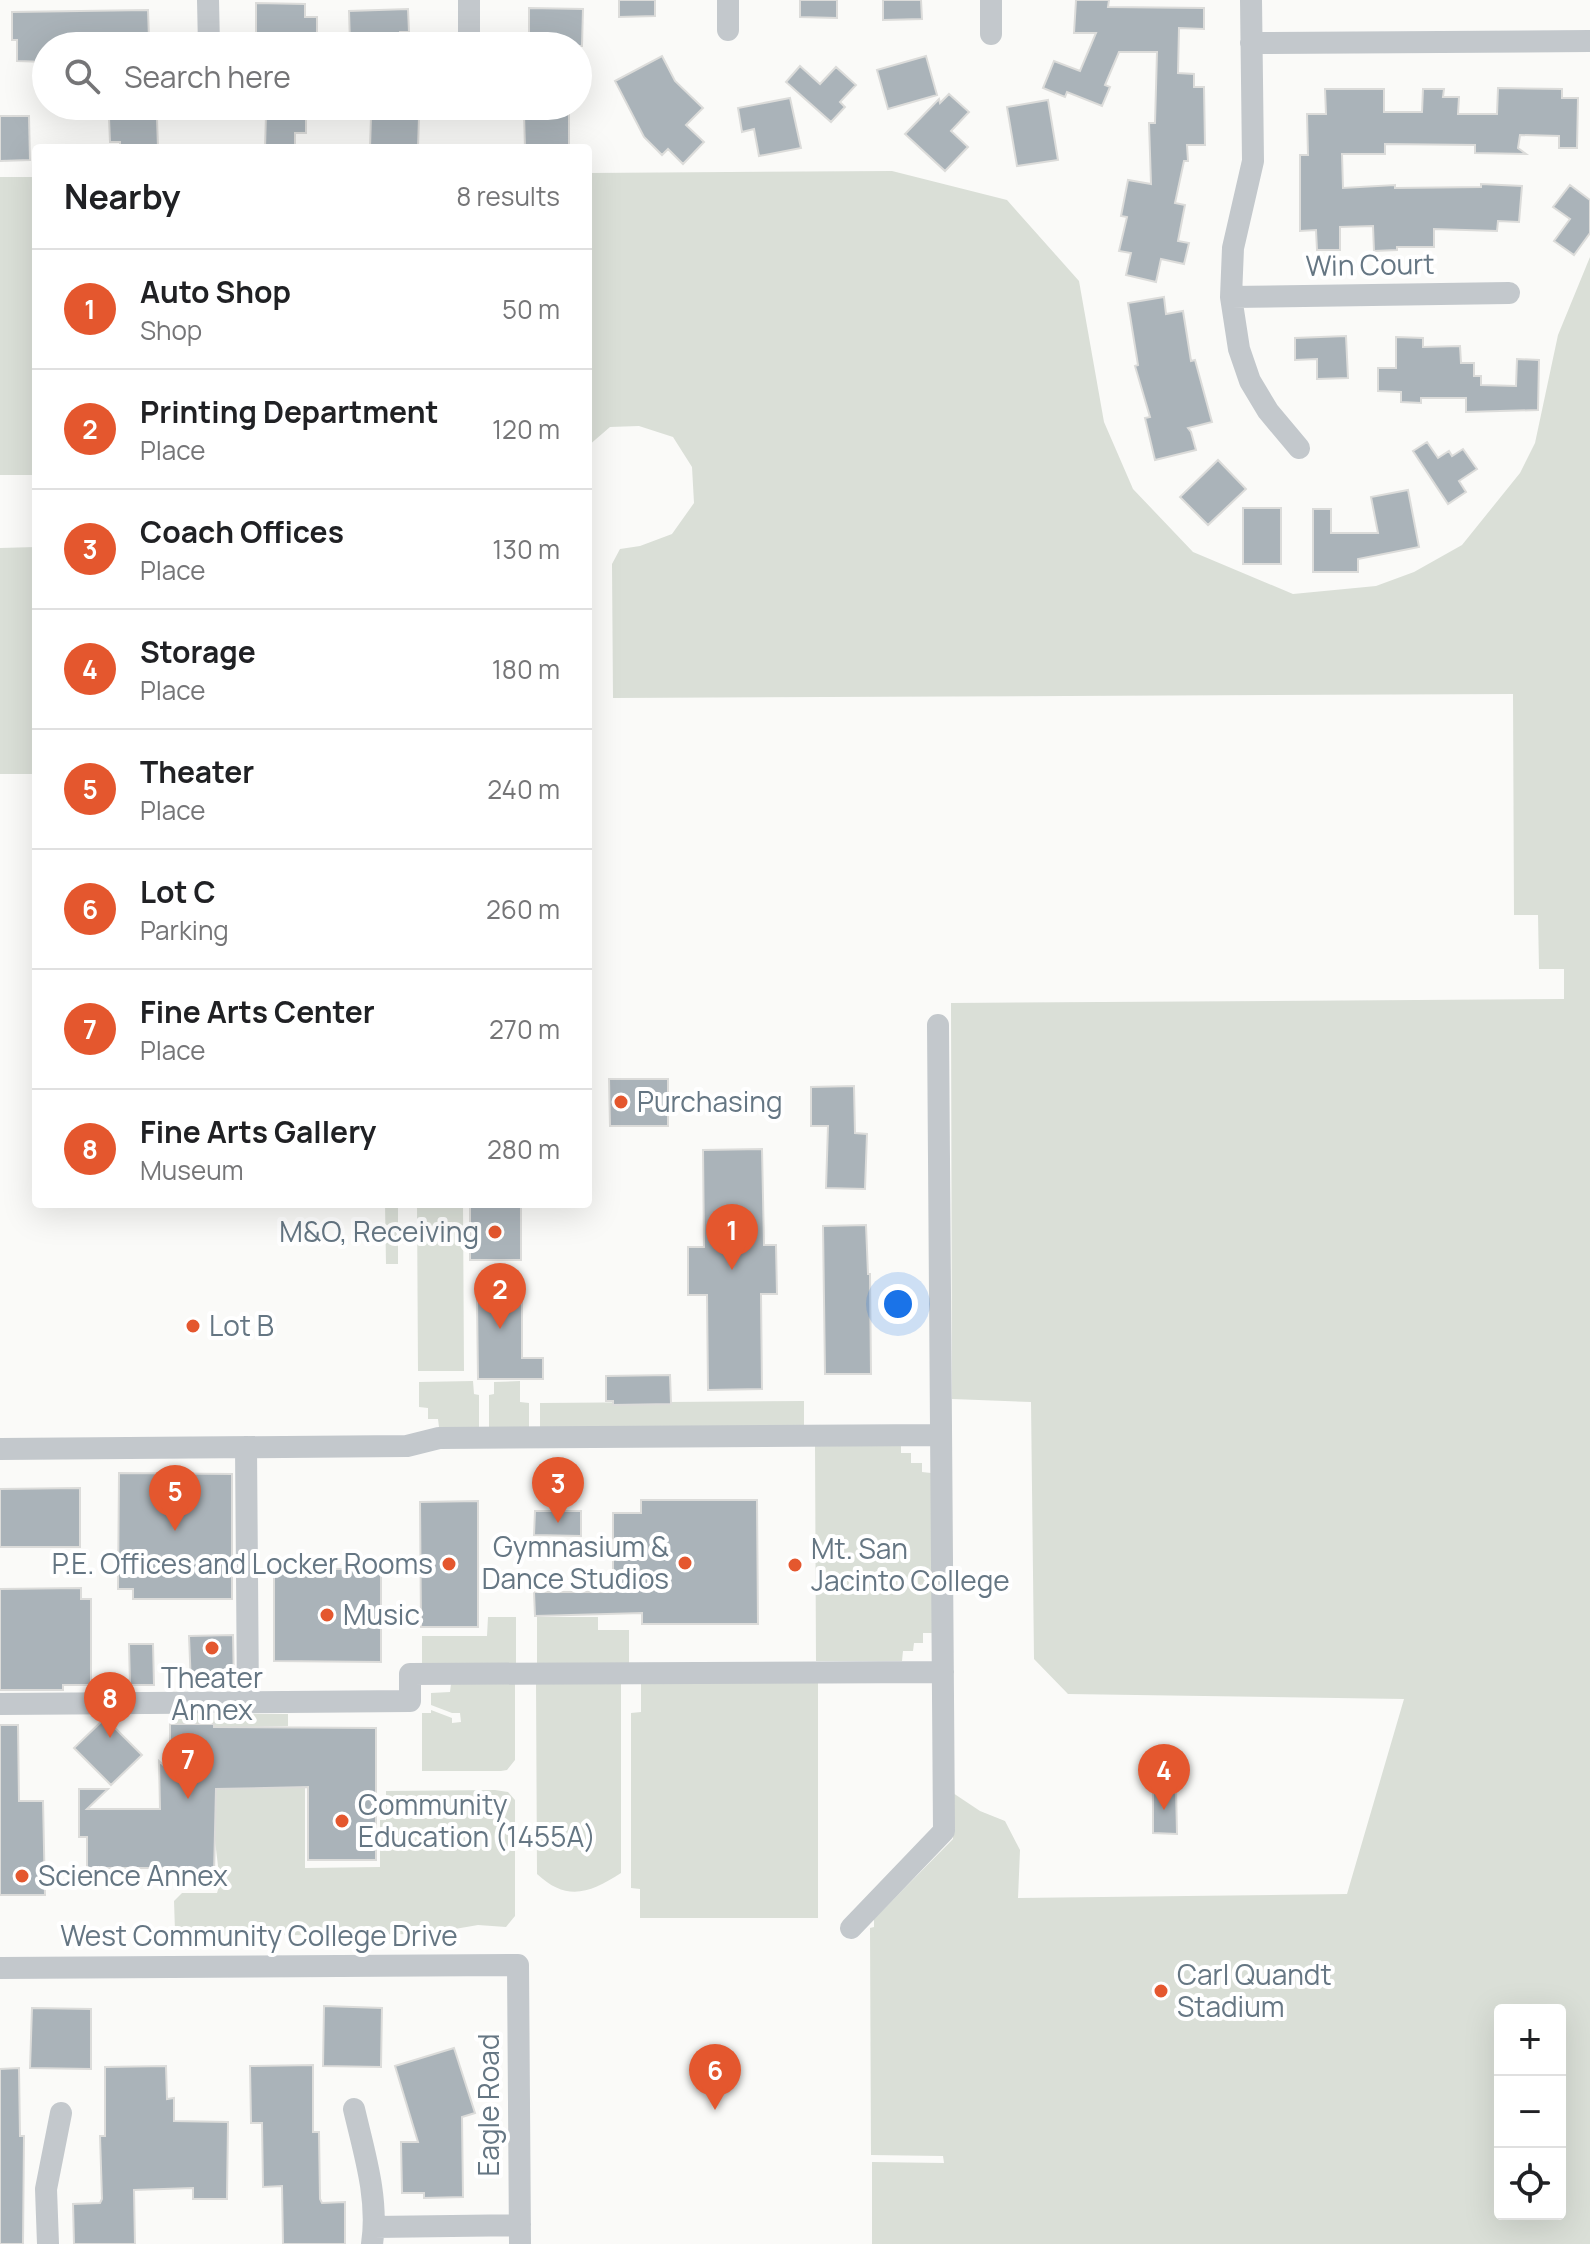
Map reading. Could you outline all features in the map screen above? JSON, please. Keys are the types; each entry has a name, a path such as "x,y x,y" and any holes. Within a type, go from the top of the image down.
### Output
{"street":[{"path":"208,0 209,32"},
{"path":"469,0 469,32"},
{"path":"728,0 728,30"},
{"path":"991,0 991,34"},
{"path":"1251,0 1253,161 1233,248 1231,297 1239,349 1250,381 1268,411 1299,448"},
{"path":"1251,43 1590,41"},
{"name":"Win Court","path":"1231,297 1509,293"},
{"path":"851,1928 944,1831 938,1025"},
{"path":"0,1449 407,1446 439,1438 941,1435"},
{"path":"246,1447 248,1703"},
{"path":"0,1704 410,1701 410,1674 943,1672"},
{"name":"West Community College Drive","path":"0,1968 518,1965"},
{"name":"Eagle Road","path":"518,1965 520,2235"},
{"path":"354,2109 368,2168 373,2236 520,2235"},
{"path":"48,2244 46,2189 61,2113"}],"shaded area":[{"path":"892,171 1007,200 1079,281 1104,422 1133,489 1193,552 1293,594 1376,586 1414,572 1462,545 1520,473 1535,443 1558,335 1590,257 1590,2244 872,2244 872,2162 944,2163 943,2156 871,2155 870,1928 874,1927 874,1919 953,1839 953,1793 980,1811 1005,1821 1020,1850 1018,1898 1347,1894 1404,1699 1068,1694 1034,1659 1031,1402 952,1399 951,1003 1564,999 1564,969 1539,969 1538,915 1514,915 1513,694 613,698 612,564 620,549 640,546 672,534 694,503 692,467 673,437 639,426 610,427 592,443 592,173"},
{"path":"0,177 32,177 32,475 0,475"},
{"path":"32,547 32,774 0,774 0,548"},
{"path":"385,1208 398,1208 398,1264 386,1264"},
{"path":"417,1208 463,1208 464,1371 418,1371"},
{"path":"473,1381 474,1394 479,1395 479,1427 439,1427 438,1419 428,1419 428,1408 419,1407 419,1382"},
{"path":"520,1381 520,1402 529,1403 529,1427 489,1427 489,1395 494,1394 494,1382"},
{"path":"804,1401 804,1426 540,1428 540,1403"},
{"path":"901,1444 901,1453 911,1453 911,1463 922,1463 922,1472 931,1473 933,1633 923,1633 923,1643 914,1643 913,1651 903,1651 902,1661 816,1661 815,1445"},
{"path":"488,1617 516,1617 516,1664 422,1664 422,1636 487,1636"},
{"path":"537,1617 598,1617 598,1630 629,1630 629,1663 537,1663"},
{"path":"641,1682 818,1682 818,1918 640,1918 640,1889 631,1888 631,1713 641,1712"},
{"path":"515,1683 515,1760 507,1770 422,1771 422,1713 431,1713 431,1710 452,1718 452,1723 461,1722 460,1713 431,1705 431,1693 450,1692 451,1684"},
{"path":"536,1683 621,1683 621,1873 599,1886 579,1892 558,1888 537,1874"},
{"path":"175,1714 288,1714 288,1726 246,1727 247,1788 305,1787 305,1868 380,1867 380,1820 386,1820 386,1791 508,1792 515,1800 515,1916 506,1927 478,1925 426,1934 183,1936 180,1930 175,1931 174,1901 182,1893 217,1893 220,1883 214,1832 217,1772 214,1771 214,1724 175,1724"}],"building":[{"path":"619,0 655,0 655,16 619,17"},
{"path":"800,0 837,0 837,18 800,17"},
{"path":"883,0 921,0 922,19 883,20"},
{"path":"1076,0 1109,0 1108,7 1204,8 1204,29 1179,28 1178,73 1194,74 1194,87 1204,87 1205,145 1187,145 1188,161 1184,161 1175,203 1185,205 1178,241 1189,243 1184,264 1161,259 1156,282 1126,275 1131,253 1119,251 1127,217 1121,216 1128,180 1151,184 1149,123 1155,123 1157,52 1119,52 1105,85 1110,87 1102,106 1067,92 1065,97 1043,88 1054,61 1080,71 1096,33 1074,33"},
{"path":"256,3 305,4 305,17 317,17 317,32 256,32"},
{"path":"529,8 583,9 582,32 529,32"},
{"path":"408,9 409,32 350,32 349,11"},
{"path":"148,10 149,32 32,32 32,62 17,61 17,40 12,40 12,12"},
{"path":"662,56 675,81 703,108 686,125 704,142 683,164 668,149 662,155 644,137 615,81"},
{"path":"926,56 937,95 888,109 877,70"},
{"path":"800,66 820,84 836,67 856,85 840,102 845,107 831,122 786,82"},
{"path":"1498,88 1562,89 1562,98 1578,98 1577,148 1559,148 1559,136 1520,135 1518,148 1526,154 1475,153 1475,145 1385,144 1385,154 1342,154 1343,188 1395,185 1395,188 1481,187 1481,184 1522,186 1519,222 1498,221 1497,231 1434,229 1434,247 1397,247 1397,250 1374,251 1373,226 1340,227 1340,250 1317,250 1316,230 1300,231 1300,155 1308,155 1307,114 1326,114 1325,89 1384,89 1384,112 1422,112 1423,89 1444,89 1443,97 1459,97 1458,114 1497,114"},
{"path":"949,94 969,112 951,131 968,147 945,171 905,134 939,99 940,103"},
{"path":"790,98 801,148 759,156 754,129 742,132 738,108"},
{"path":"1048,100 1058,160 1017,166 1007,107"},
{"path":"0,116 29,116 30,160 0,161"},
{"path":"109,120 157,120 158,144 110,142"},
{"path":"266,120 306,120 306,133 295,133 295,144 265,144"},
{"path":"371,120 419,120 418,144 370,144"},
{"path":"524,120 569,120 569,144 525,144"},
{"path":"1570,185 1590,200 1590,233 1574,255 1554,241 1570,219 1553,207"},
{"path":"1164,297 1166,314 1183,311 1191,361 1195,360 1212,422 1188,428 1196,450 1155,460 1145,418 1150,417 1135,366 1138,365 1128,303"},
{"path":"1346,336 1348,378 1317,379 1317,359 1295,360 1295,338"},
{"path":"1396,337 1423,338 1423,347 1460,346 1461,363 1474,363 1474,376 1481,376 1481,385 1516,386 1517,359 1539,360 1538,410 1466,412 1466,398 1421,398 1421,403 1401,402 1401,392 1378,391 1378,368 1396,368"},
{"path":"1427,442 1438,458 1449,451 1452,456 1463,449 1477,469 1459,481 1466,492 1448,504 1413,451"},
{"path":"1218,460 1246,489 1208,525 1180,497"},
{"path":"1408,490 1419,547 1358,559 1358,572 1313,572 1313,509 1331,509 1331,533 1378,533 1371,497"},
{"path":"1243,508 1281,508 1281,564 1243,564"},
{"path":"609,1079 668,1079 668,1126 610,1126"},
{"path":"854,1086 855,1133 867,1134 865,1189 826,1188 828,1126 811,1126 811,1087"},
{"path":"762,1149 764,1245 776,1245 777,1294 761,1294 762,1389 708,1390 707,1295 688,1295 688,1247 704,1247 703,1150"},
{"name":"M&O, Receiving","path":"470,1208 521,1208 521,1260 470,1260"},
{"path":"866,1225 871,1374 825,1374 823,1226"},
{"path":"477,1300 522,1300 522,1358 543,1358 543,1379 478,1379"},
{"path":"670,1375 671,1404 613,1405 613,1401 606,1401 606,1376"},
{"path":"119,1473 232,1474 232,1599 133,1599 133,1589 118,1589"},
{"path":"80,1488 80,1547 0,1547 0,1489"},
{"name":"Gymnasium & Dance Studios","path":"641,1500 757,1500 758,1624 642,1624 642,1613 535,1616 534,1592 613,1592 613,1513 641,1513"},
{"name":"P.E. Offices and Locker Rooms","path":"478,1501 478,1627 421,1627 420,1502"},
{"path":"535,1511 581,1511 581,1536 534,1535"},
{"name":"Music","path":"274,1569 381,1569 381,1662 274,1661"},
{"path":"81,1588 81,1599 91,1599 91,1685 63,1685 63,1690 0,1690 0,1589"},
{"path":"233,1635 234,1684 191,1685 189,1636"},
{"path":"129,1644 153,1644 154,1685 130,1685"},
{"path":"105,1718 142,1755 111,1785 74,1748"},
{"path":"170,1724 376,1728 376,1860 308,1860 308,1787 216,1789 214,1875 174,1875 163,1868 87,1868 87,1837 79,1837 79,1789 108,1789 87,1809 160,1809 159,1761 170,1771"},
{"path":"0,1725 18,1725 19,1801 43,1801 45,1895 0,1895"},
{"path":"1153,1787 1176,1787 1177,1834 1153,1833"},
{"path":"324,2006 382,2008 381,2067 323,2066"},
{"path":"32,2008 91,2009 91,2069 30,2068"},
{"path":"454,2048 475,2113 462,2117 463,2197 424,2198 424,2193 402,2193 401,2142 418,2142 395,2066"},
{"path":"313,2065 313,2132 319,2132 320,2199 322,2203 345,2202 345,2244 283,2244 282,2186 263,2187 262,2123 251,2123 250,2066"},
{"path":"166,2066 167,2099 174,2098 174,2121 228,2122 227,2199 193,2199 193,2188 134,2190 135,2244 74,2244 73,2204 100,2203 102,2199 100,2136 105,2136 105,2067"},
{"path":"19,2068 20,2136 24,2136 23,2244 0,2244 0,2069"}],"place":[{"name":"Purchasing","path":"621,1102"},
{"name":"M&O, Receiving","path":"495,1232"},
{"name":"Auto Shop","path":"732,1270"},
{"name":"Lot B","path":"193,1326"},
{"name":"Printing Department","path":"500,1329"},
{"name":"Coach Offices","path":"558,1523"},
{"name":"Theater","path":"175,1531"},
{"name":"Gymnasium & Dance Studios","path":"685,1563"},
{"name":"P.E. Offices and Locker Rooms","path":"449,1564"},
{"name":"Mt. San Jacinto College","path":"795,1565"},
{"name":"Music","path":"327,1615"},
{"name":"Theater Annex","path":"212,1648"},
{"name":"Fine Arts Gallery","path":"110,1738"},
{"name":"Fine Arts Center","path":"188,1799"},
{"name":"Storage","path":"1164,1810"},
{"name":"Community Education (1455A)","path":"342,1821"},
{"name":"Science Annex","path":"22,1876"},
{"name":"Carl Quandt Stadium","path":"1161,1991"},
{"name":"Lot C","path":"715,2110"}]}
